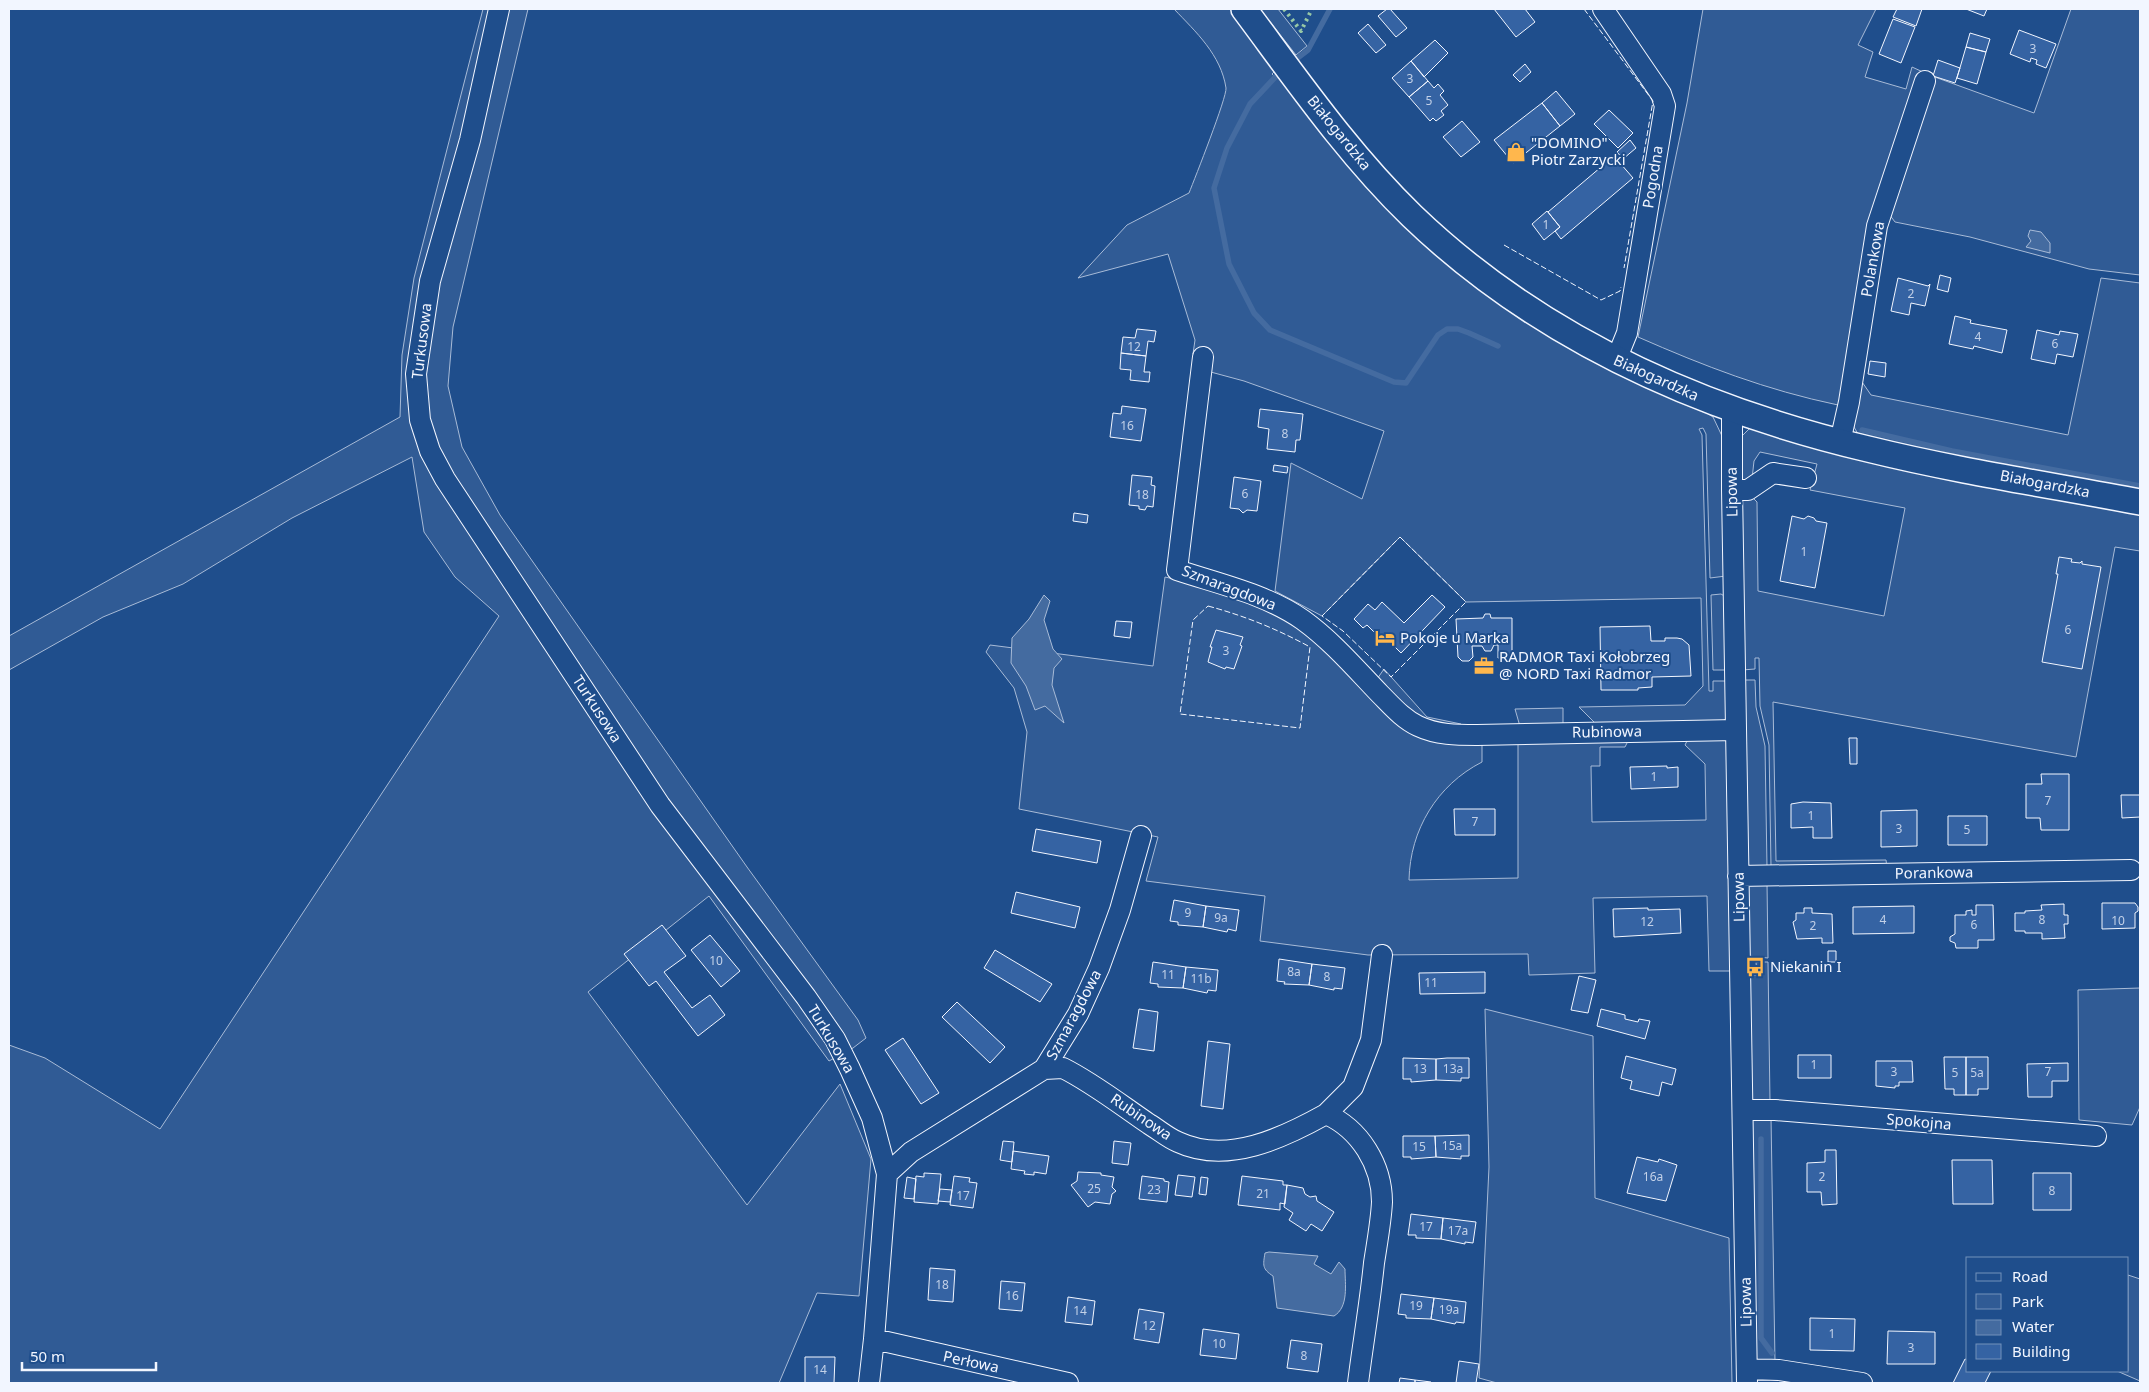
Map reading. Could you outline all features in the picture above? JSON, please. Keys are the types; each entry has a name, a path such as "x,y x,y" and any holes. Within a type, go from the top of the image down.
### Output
{"main road":[{"name":"Białogardzka","path":"1244,9 1328,121 1381,183 1435,237 1470,266 1522,304 1616,360 1676,388 1735,411 1840,442 1921,460 2140,502"}],"street":[{"name":"Turkusowa","path":"499,9 470,140 430,281 416,374 420,420 430,451 445,479 660,805 806,997 835,1039 850,1069 872,1118 886,1174 869,1383"},
{"name":"Pogodna","path":"1604,9 1661,94 1665,106 1627,333 1616,360"},
{"name":"Polankowa","path":"1840,442 1849,402 1877,226 1925,81"},
{"name":"Szmaragdowa","path":"1203,357 1177,570 1260,598 1302,620 1319,632 1397,712 1416,725 1439,733 1478,735"},
{"name":"Lipowa","path":"1735,411 1732,419 1732,490 1747,1376"},
{"path":"1732,490 1748,490 1774,473 1806,478"},
{"name":"Rubinowa","path":"1478,735 1736,730"},
{"name":"Szmaragdowa","path":"886,1174 911,1152 1044,1069 1078,1014 1099,968 1120,910 1141,836"},
{"name":"Porankowa","path":"1738,876 2131,870"},
{"name":"Rubinowa","path":"1044,1069 1063,1068 1076,1074 1179,1142 1206,1150 1241,1149 1270,1141 1297,1131 1326,1114 1354,1087 1371,1040 1382,955"},
{"name":"Spokojna","path":"1743,1110 1775,1110 2096,1136"},
{"path":"1326,1114 1340,1120 1361,1140 1370,1155 1377,1173 1381,1192 1382,1203 1358,1383"},
{"name":"Perłowa","path":"874,1339 1068,1383"},
{"path":"1747,1376 1779,1370 1862,1383"}],"green space":[{"path":"483,9 528,9 453,327 448,386 462,447 500,515 747,867 858,1020 866,1038 853,1048 829,1061 709,896 588,992 747,1205 840,1084 871,1159 859,1296 817,1293 779,1383 9,1383 9,1045 45,1058 160,1129 499,616 455,577 424,532 412,457 292,518 183,584 103,617 9,670 9,636 400,417 402,355 414,278"},
{"path":"1174,9 1235,9 1276,70 1272,74 1275,77 1279,74 1398,214 1713,417 1722,436 1726,576 1710,578 1706,434 1703,428 1699,429 1702,435 1709,691 1713,691 1713,681 1727,681 1728,717 1721,722 1600,728 1579,707 1685,705 1703,686 1701,598 1466,602 1400,537 1322,616 1275,591 1291,463 1362,499 1384,431 1244,381 1207,371 1208,356 1193,354 1195,340 1168,254 1078,278 1127,225 1189,193 1216,121 1226,88 1219,65 1191,26"},
{"path":"1260,9 1278,9 1307,46 1296,55"},
{"path":"1703,9 1876,9 1858,45 1873,52 1865,77 1906,89 1912,67 1923,72 1842,397 1838,405 1760,385 1687,358 1638,337 1687,103"},
{"path":"2071,9 2140,9 2140,275 2089,269 1970,237 1895,222 1889,214 1932,76 2034,113"},
{"path":"2101,278 2140,283 2140,494 1906,449 1858,434 1854,427 1854,420 1860,379 1871,395 2068,435"},
{"path":"1757,427 2140,510 2140,551 2115,547 2076,757 1773,702 1776,861 1886,860 1887,868 1771,867 1769,745 1760,706 1759,658 1755,658 1755,669 1742,670 1739,502 1743,498 1753,498 1757,502 1758,591 1884,616 1905,508 1810,490 1817,464 1760,452 1754,461 1752,479 1741,481 1742,436 1750,428"},
{"path":"1165,577 1183,581 1185,577 1292,619 1392,714 1482,741 1482,762 1452,783 1439,796 1429,811 1414,844 1409,880 1518,878 1518,738 1630,737 1625,747 1600,747 1600,766 1591,766 1592,822 1706,820 1705,764 1685,745 1690,735 1715,737 1729,742 1733,971 1709,971 1707,896 1593,898 1595,973 1529,975 1528,954 1368,955 1260,941 1265,896 1146,881 1158,837 1019,809 1027,732 1014,688 986,652 990,645 1153,666"},
{"path":"1721,594 1726,597 1727,670 1713,670 1711,595"},
{"path":"1384,669 1427,717 1461,724 1456,731 1427,725 1375,682"},
{"path":"1742,680 1755,680 1756,707 1765,746 1767,867 1745,865"},
{"path":"1563,708 1563,729 1521,730 1515,709"},
{"path":"1753,883 1767,883 1768,958 1748,956 1748,886"},
{"path":"1756,962 1768,962 1770,1102 1757,1102 1750,1098 1748,975 1757,975"},
{"path":"2140,988 2140,1107 2132,1125 2079,1120 2078,990"},
{"path":"1485,1009 1593,1036 1595,1198 1729,1238 1732,1383 1497,1383 1479,1378 1489,1167"},
{"path":"1757,1117 1771,1117 1775,1362 1761,1361 1755,1358 1750,1120"},
{"path":"2129,1275 2140,1279 2140,1381 2119,1372 2129,1372"}],"water":[{"path":"2030,230 2041,232 2050,243 2050,253 2026,247 2031,241 2028,236"},
{"path":"1044,595 1050,601 1044,620 1053,649 1062,659 1054,668 1052,685 1064,723 1045,706 1035,710 1026,686 1011,663 1012,638 1029,619"},
{"path":"1265,1253 1318,1256 1314,1264 1331,1274 1339,1262 1345,1269 1345,1288 1344,1301 1339,1312 1334,1316 1277,1308 1273,1276 1264,1266"}],"building":[{"path":"1387,9 1390,9 1407,28 1396,37 1378,16"},
{"path":"1494,9 1525,9 1535,22 1516,37"},
{"path":"1897,9 1922,9 1916,26 1893,17"},
{"path":"1966,9 1987,9 1984,16"},
{"path":"1893,19 1915,27 1901,63 1879,54"},
{"path":"1368,24 1386,45 1376,53 1358,33"},
{"path":"2019,30 2056,44 2046,68 2036,64 2037,60 2031,58 2030,62 2010,54"},
{"path":"1970,33 1990,39 1986,52 1966,47"},
{"path":"1435,40 1448,53 1424,77 1411,61"},
{"path":"1966,47 1986,52 1977,84 1957,78"},
{"path":"1938,60 1960,68 1955,83 1933,76"},
{"path":"1411,61 1428,81 1409,97 1392,78"},
{"path":"1525,64 1531,72 1520,82 1513,75"},
{"path":"1428,81 1434,88 1438,84 1444,91 1440,95 1448,105 1441,111 1444,115 1436,121 1433,118 1430,121 1409,97"},
{"path":"1556,91 1575,114 1560,126 1542,103"},
{"path":"1542,103 1560,126 1513,163 1494,140"},
{"path":"1609,110 1633,133 1618,148 1594,124"},
{"path":"1462,121 1480,142 1461,157 1443,137"},
{"path":"1630,140 1636,148 1623,159 1617,152"},
{"path":"1614,156 1633,178 1561,239 1555,231 1560,227 1548,212"},
{"path":"1547,211 1560,227 1544,240 1532,224"},
{"path":"1940,275 1951,278 1948,292 1937,289"},
{"path":"1898,278 1928,286 1930,284 1925,306 1911,303 1909,315 1891,311"},
{"path":"1955,316 1971,320 1970,323 2007,330 2002,353 1974,346 1973,349 1949,344"},
{"path":"1137,329 1156,331 1154,342 1148,341 1146,356 1121,353 1123,337 1135,338"},
{"path":"2037,330 2059,335 2060,331 2078,334 2073,357 2057,354 2055,364 2031,359"},
{"path":"1121,353 1146,356 1144,372 1150,372 1149,382 1130,380 1131,370 1120,369"},
{"path":"1870,361 1886,363 1885,377 1868,374"},
{"path":"1122,406 1146,409 1141,441 1110,437 1113,413 1121,414"},
{"path":"1260,409 1303,414 1300,440 1296,440 1295,452 1267,449 1269,429 1258,427"},
{"path":"1274,465 1288,467 1287,473 1273,471"},
{"path":"1132,475 1152,477 1151,485 1155,486 1153,507 1147,506 1145,510 1139,509 1139,506 1129,505"},
{"path":"1234,477 1261,481 1257,511 1247,510 1243,513 1239,509 1230,508"},
{"path":"1074,513 1088,515 1087,523 1073,521"},
{"path":"1792,516 1804,519 1808,516 1816,521 1827,523 1815,588 1780,581"},
{"path":"2059,557 2072,559 2071,562 2080,563 2082,561 2082,564 2101,567 2082,669 2042,662 2058,574 2056,574"},
{"path":"1432,595 1445,607 1401,653 1389,641 1387,644 1378,636 1380,635 1377,631 1375,633 1367,625 1363,628 1354,619 1368,604 1375,610 1382,602 1404,623"},
{"path":"1485,614 1490,614 1491,618 1512,618 1512,658 1498,658 1498,645 1494,645 1491,651 1485,651 1482,646 1472,646 1473,657 1469,661 1462,661 1458,657 1456,619 1483,618"},
{"path":"1116,621 1132,622 1130,638 1114,636"},
{"path":"1650,626 1651,641 1665,641 1665,638 1677,638 1682,639 1689,645 1691,676 1652,677 1652,687 1638,688 1638,690 1601,690 1600,627"},
{"path":"1216,630 1243,637 1234,669 1226,667 1225,669 1208,662 1212,647 1210,647"},
{"path":"1849,738 1857,738 1857,764 1850,764"},
{"path":"1667,766 1667,768 1678,767 1678,787 1631,789 1630,767"},
{"path":"2041,774 2069,774 2069,830 2041,830 2040,818 2026,818 2026,784 2042,784"},
{"path":"2121,795 2140,795 2140,817 2122,818"},
{"path":"1803,802 1831,803 1832,838 1813,838 1813,827 1791,828 1791,804"},
{"path":"1454,809 1495,809 1495,835 1455,835"},
{"path":"1917,810 1917,846 1881,847 1881,811"},
{"path":"1948,816 1987,816 1987,845 1948,845"},
{"path":"1036,829 1101,841 1097,863 1032,851"},
{"path":"1016,892 1080,907 1075,928 1011,913"},
{"path":"1174,900 1206,906 1203,927 1178,925 1178,922 1170,921"},
{"path":"2102,903 2135,903 2138,911 2135,913 2135,928 2102,929"},
{"path":"2064,904 2064,915 2068,915 2068,924 2064,924 2065,938 2042,939 2042,933 2015,931 2015,913 2042,910 2041,905"},
{"path":"1976,905 1993,905 1994,940 1978,940 1978,948 1956,948 1955,943 1950,941 1950,937 1955,934 1955,915 1966,915 1966,911 1972,910 1972,915 1976,915"},
{"path":"1206,906 1239,910 1236,931 1228,929 1227,932 1203,927"},
{"path":"1914,906 1914,933 1853,934 1853,907"},
{"path":"1648,908 1648,910 1680,909 1681,933 1614,937 1613,909"},
{"path":"1804,908 1812,908 1812,913 1832,914 1833,943 1822,943 1822,938 1797,939 1793,922 1796,920 1796,913 1804,913"},
{"path":"662,925 686,956 664,972 692,1008 710,995 725,1015 698,1036 656,981 649,986 624,954"},
{"path":"710,935 740,971 721,987 691,950"},
{"path":"995,950 1052,984 1040,1002 984,968"},
{"path":"1828,951 1836,951 1836,962 1828,962"},
{"path":"1279,959 1312,964 1309,985 1284,984 1285,982 1277,981"},
{"path":"1153,962 1186,967 1183,988 1158,987 1158,984 1150,983"},
{"path":"1312,964 1345,968 1342,989 1334,988 1334,990 1309,985"},
{"path":"1186,967 1218,970 1216,991 1208,990 1207,993 1183,988"},
{"path":"1485,972 1485,993 1420,994 1419,973"},
{"path":"1579,976 1596,980 1588,1013 1571,1010"},
{"path":"957,1002 1005,1047 990,1063 942,1017"},
{"path":"1139,1009 1158,1012 1154,1051 1133,1048"},
{"path":"1601,1009 1625,1015 1625,1019 1638,1022 1639,1019 1650,1021 1645,1039 1597,1026"},
{"path":"903,1038 939,1093 921,1104 885,1050"},
{"path":"1208,1041 1230,1044 1223,1109 1201,1106"},
{"path":"1798,1055 1831,1055 1831,1078 1798,1078"},
{"path":"1626,1056 1676,1069 1672,1085 1662,1082 1659,1096 1630,1089 1632,1081 1621,1078"},
{"path":"1944,1057 1966,1057 1966,1095 1954,1095 1954,1089 1945,1089"},
{"path":"1966,1057 1988,1057 1988,1089 1978,1089 1978,1095 1966,1095"},
{"path":"1403,1058 1436,1059 1436,1080 1411,1082 1411,1079 1403,1079"},
{"path":"1469,1058 1469,1078 1461,1078 1461,1081 1436,1080 1436,1059"},
{"path":"1876,1061 1912,1061 1913,1082 1899,1082 1899,1086 1895,1086 1895,1088 1876,1086"},
{"path":"2068,1063 2068,1081 2052,1081 2052,1097 2028,1097 2027,1064"},
{"path":"1469,1135 1469,1156 1461,1156 1461,1159 1436,1157 1435,1136"},
{"path":"1403,1136 1435,1136 1436,1157 1411,1159 1411,1157 1403,1157"},
{"path":"1003,1141 1014,1142 1012,1162 1000,1160"},
{"path":"1114,1141 1131,1143 1128,1165 1112,1163"},
{"path":"1825,1150 1836,1150 1837,1204 1822,1205 1821,1192 1807,1192 1807,1163 1825,1162"},
{"path":"1013,1151 1049,1156 1046,1174 1034,1172 1034,1175 1024,1174 1025,1171 1011,1169"},
{"path":"1637,1157 1658,1162 1659,1159 1677,1165 1666,1201 1627,1193"},
{"path":"1952,1160 1992,1160 1993,1204 1953,1204"},
{"path":"1078,1172 1101,1173 1101,1175 1114,1177 1112,1187 1116,1191 1112,1194 1110,1204 1095,1202 1088,1207 1071,1185 1077,1181"},
{"path":"924,1173 941,1174 938,1204 914,1202 916,1176 924,1177"},
{"path":"2033,1173 2071,1173 2071,1210 2033,1210"},
{"path":"1178,1175 1195,1177 1192,1197 1175,1195"},
{"path":"954,1176 970,1178 969,1182 977,1183 973,1208 950,1205"},
{"path":"1142,1176 1164,1179 1164,1181 1169,1182 1167,1202 1139,1199"},
{"path":"1242,1176 1283,1181 1283,1185 1287,1185 1285,1204 1280,1203 1280,1210 1238,1205"},
{"path":"907,1177 916,1179 914,1199 904,1198"},
{"path":"1201,1177 1208,1178 1206,1195 1199,1194"},
{"path":"1287,1185 1303,1188 1305,1194 1310,1197 1316,1196 1317,1201 1334,1212 1322,1231 1311,1224 1306,1231 1289,1220 1293,1213 1284,1207"},
{"path":"940,1189 952,1190 950,1202 938,1201"},
{"path":"1411,1214 1443,1218 1441,1239 1416,1238 1416,1235 1408,1235"},
{"path":"1443,1218 1476,1222 1473,1243 1465,1242 1465,1244 1441,1239"},
{"path":"930,1268 955,1270 953,1302 928,1300"},
{"path":"1001,1281 1025,1283 1022,1311 999,1309"},
{"path":"1401,1294 1434,1298 1431,1319 1406,1318 1406,1315 1398,1314"},
{"path":"1068,1297 1095,1301 1092,1325 1065,1322"},
{"path":"1434,1298 1466,1302 1464,1323 1456,1322 1455,1324 1431,1319"},
{"path":"1139,1309 1164,1313 1159,1343 1134,1339"},
{"path":"1810,1318 1855,1319 1854,1351 1810,1350"},
{"path":"1203,1329 1239,1334 1236,1359 1200,1355"},
{"path":"1888,1331 1935,1332 1935,1364 1887,1364"},
{"path":"1291,1340 1322,1344 1318,1372 1287,1368"},
{"path":"805,1357 835,1357 834,1383 805,1383"},
{"path":"1965,1359 1966,1372 1990,1372 1985,1383 1953,1383"},
{"path":"1459,1361 1479,1364 1476,1383 1456,1383"},
{"path":"1400,1378 1415,1380 1415,1383 1399,1383"},
{"path":"1415,1380 1431,1382 1415,1383"}],"waterway":[{"path":"1291,63 1308,50 1330,9"},
{"path":"1282,70 1250,104 1227,148 1214,188 1229,264 1254,313 1270,330 1394,382 1406,383 1438,335 1447,329 1458,329 1498,346"},
{"path":"1862,430 1952,451 2140,486"},
{"path":"1761,1139 1761,1338 1772,1353"}],"hedge":[{"path":"1284,9 1301,31 1312,9"}],"fence":[{"path":"1584,9 1653,101 1624,268"},
{"path":"1504,245 1601,300 1620,291 1621,287"},
{"path":"1400,537 1466,602 1391,677 1343,631 1322,616 1400,537"},
{"path":"1208,606 1235,614 1285,634 1310,647 1300,728 1180,714 1193,620 1208,606"}],"place":[{"name":"\"DOMINO\" Piotr Zarzycki","path":"1516,152"},
{"name":"Pokoje u Marka","path":"1385,638"},
{"name":"RADMOR Taxi Kołobrzeg @ NORD Taxi Radmor","path":"1484,666"},
{"name":"Niekanin I","path":"1755,967"}]}
